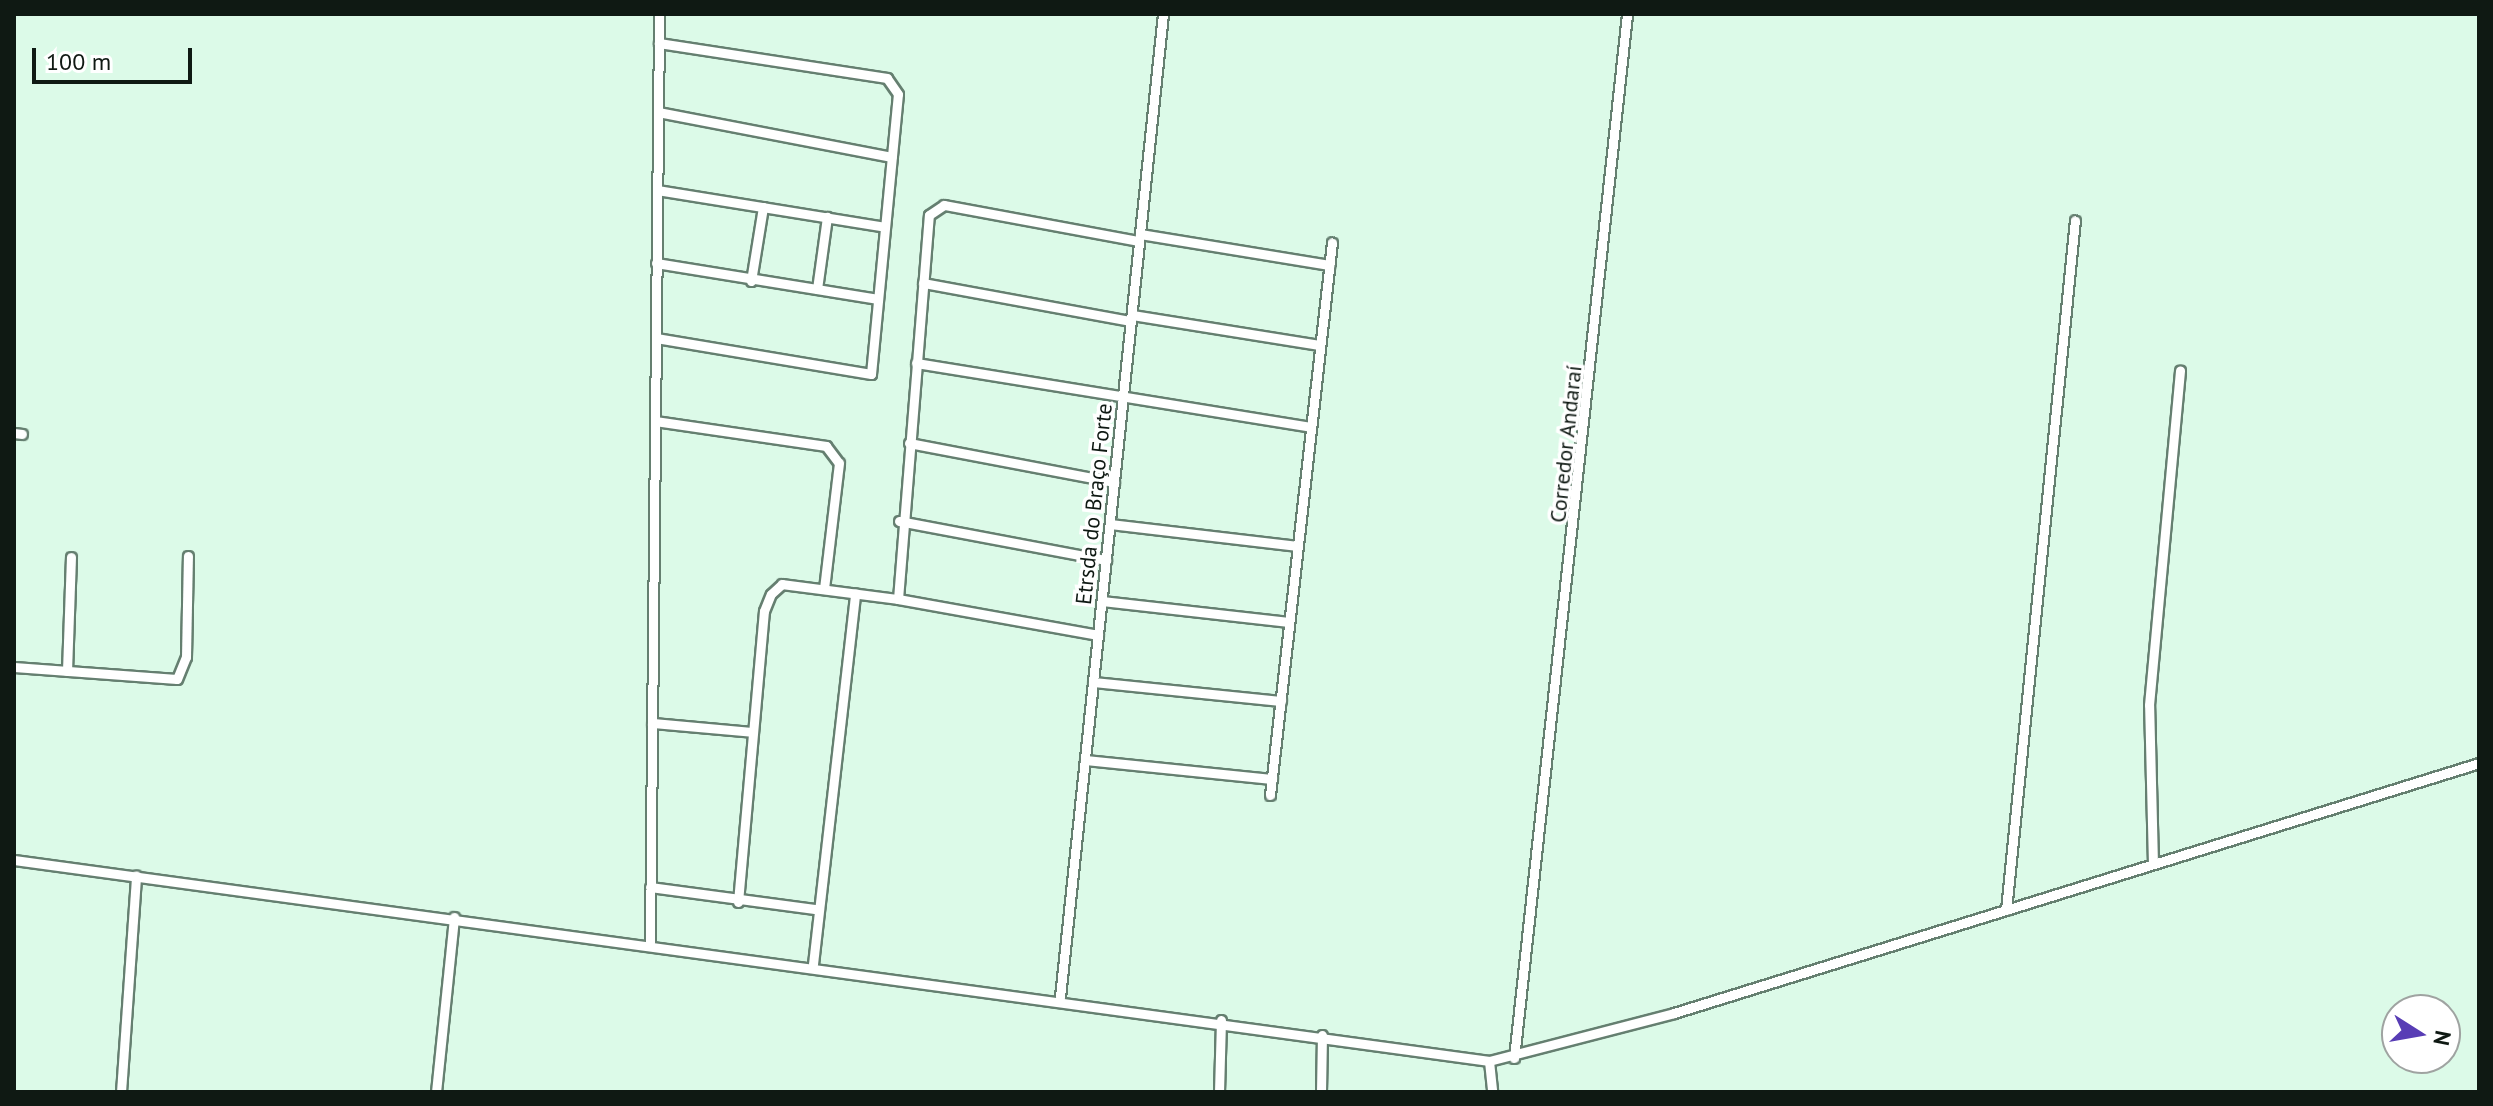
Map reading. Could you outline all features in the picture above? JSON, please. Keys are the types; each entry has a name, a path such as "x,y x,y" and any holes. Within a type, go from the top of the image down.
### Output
{"street":[{"path":"650,942 659,14"},
{"name":"Etrsda do Braço Forte","path":"1060,997 1163,14"},
{"name":"Corredor Andaraí","path":"1514,1058 1537,878 1627,14"},
{"path":"656,338 871,374 898,94 887,78 659,43"},
{"path":"658,112 892,157"},
{"path":"657,190 885,227"},
{"path":"898,599 899,521 929,215 944,205 1329,265"},
{"path":"751,281 763,207"},
{"path":"817,289 827,217"},
{"path":"2006,910 2075,220"},
{"path":"1270,795 1332,242"},
{"path":"656,263 751,281 878,299"},
{"path":"923,283 1131,318 1320,345"},
{"path":"916,363 1311,427"},
{"path":"2153,864 2149,705 2180,370"},
{"path":"655,421 826,446 839,463 824,589"},
{"path":"909,443 1114,482"},
{"path":"899,521 1106,560"},
{"path":"1110,524 1298,546"},
{"path":"14,667 157,680 182,675 188,556"},
{"path":"67,671 71,557"},
{"path":"738,902 753,732 771,594 782,584 898,599 1098,635"},
{"path":"813,964 815,909 855,593"},
{"path":"1102,601 1289,622"},
{"path":"1093,682 1281,701"},
{"path":"652,723 753,732"},
{"path":"1085,760 1272,779"},
{"path":"14,860 1060,997 1489,1061 1514,1058 2006,910 2479,763"},
{"path":"121,1092 136,876"},
{"path":"650,887 738,902 815,909"},
{"path":"436,1092 454,917"},
{"path":"1219,1092 1221,1020"},
{"path":"1321,1092 1322,1035"},
{"path":"1489,1061 1492,1092"}]}
